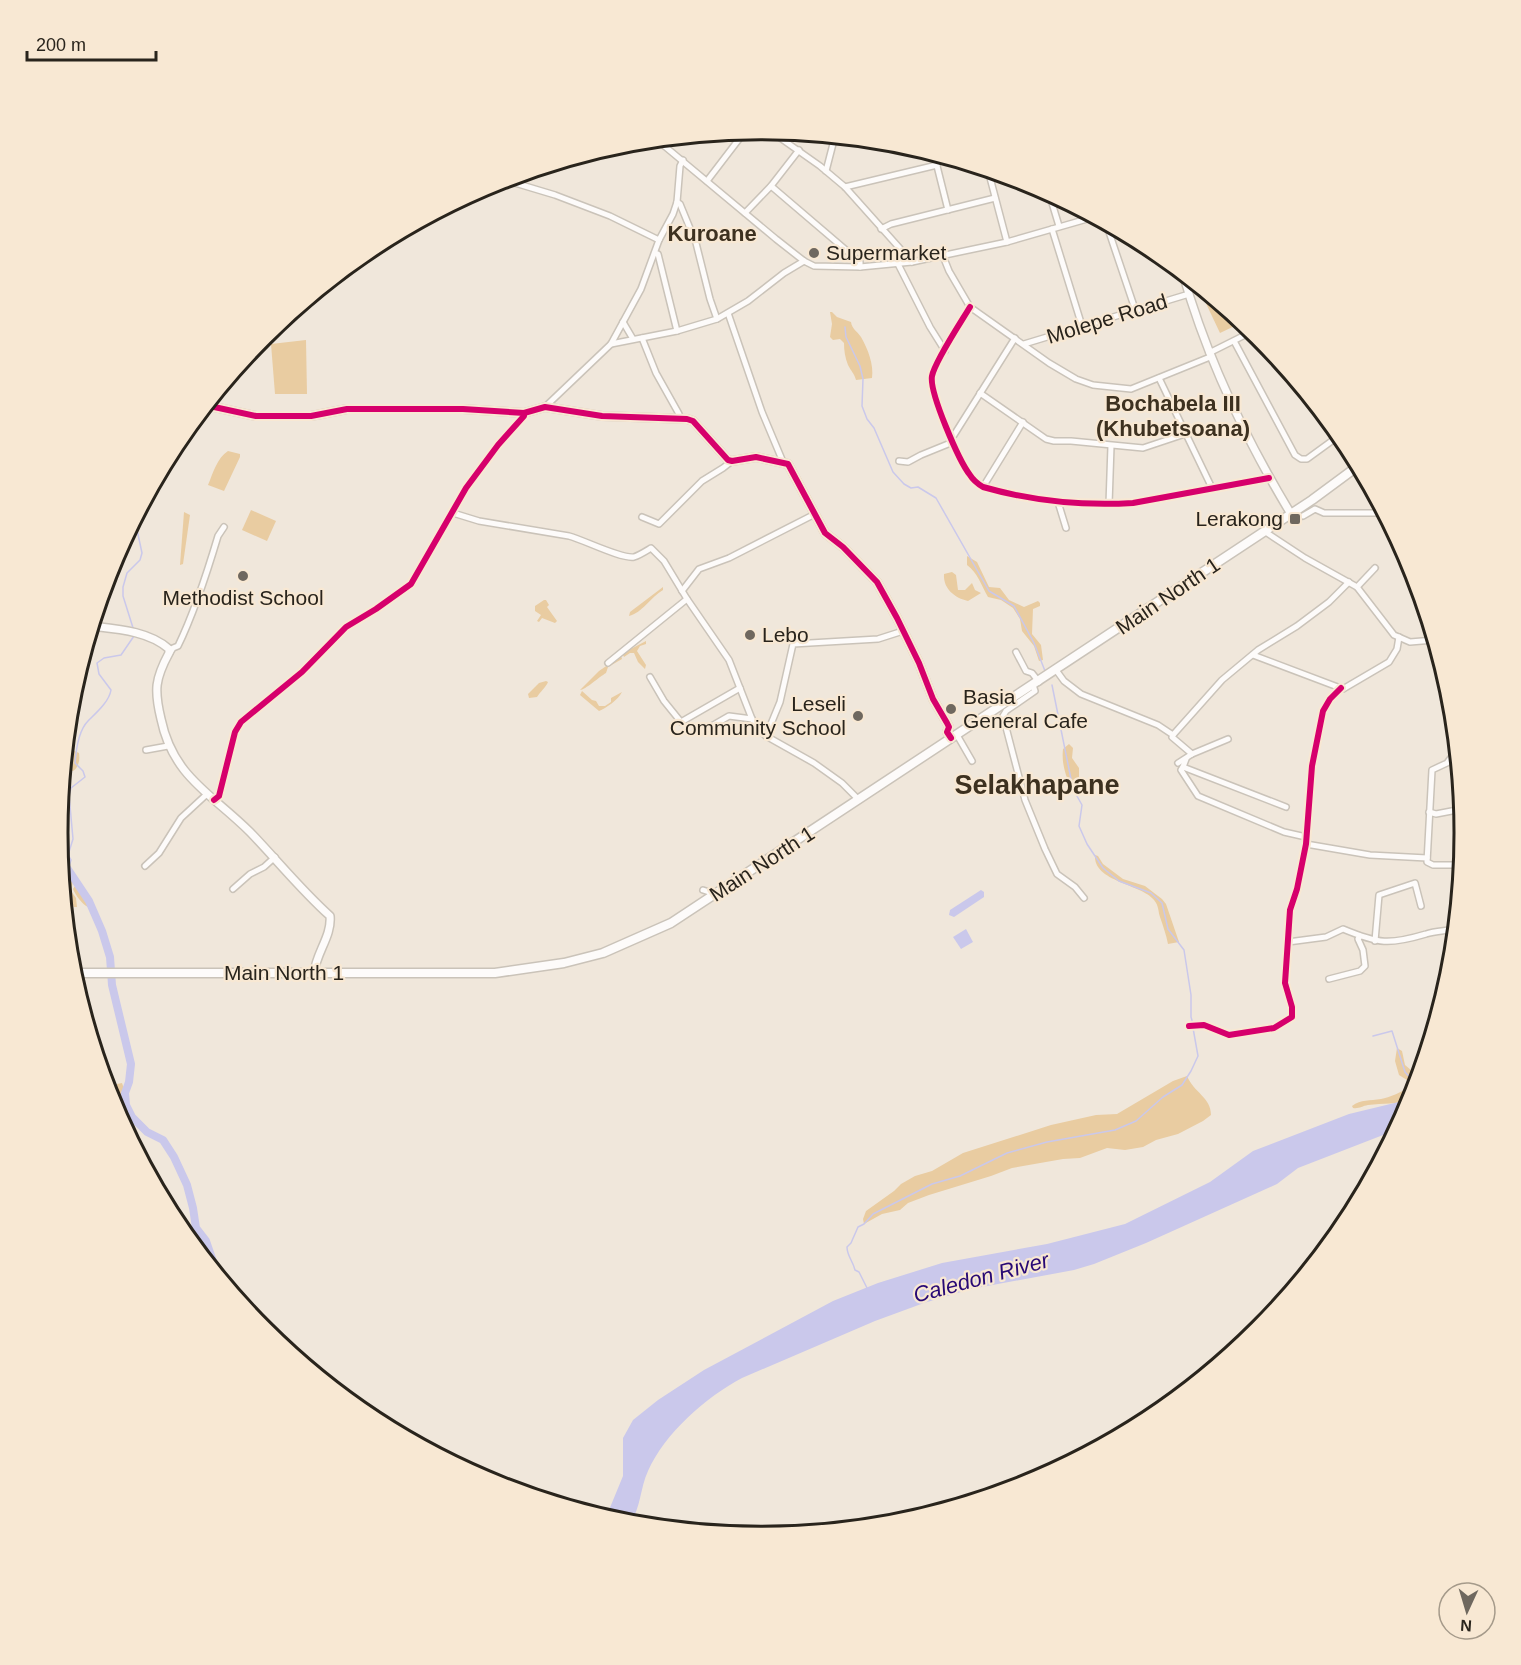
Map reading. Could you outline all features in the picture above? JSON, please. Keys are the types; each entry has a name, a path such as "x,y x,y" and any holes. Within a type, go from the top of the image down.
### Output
{"main road":[{"name":"Main North 1","path":"82,973 495,973 564,963 603,953 634,941 671,923 712,897 1264,531 1291,514 1309,508 1352,471"}],"street":[{"path":"707,181 738,140"},
{"path":"785,141 845,187 912,262"},
{"path":"826,171 833,143"},
{"path":"665,146 804,261 814,266 860,267 912,262 1007,242 1084,220"},
{"path":"745,213 771,186 799,150"},
{"path":"545,407 611,344 641,289 659,240 677,202 680,166 683,160"},
{"path":"845,187 937,165 948,210"},
{"path":"990,179 1007,242"},
{"path":"517,184 610,216 659,240"},
{"path":"771,186 860,262 860,267"},
{"path":"881,229 891,224 995,198"},
{"path":"677,202 680,204 696,243 717,319"},
{"path":"1052,204 1059,226"},
{"path":"1052,229 1082,326"},
{"path":"1110,234 1135,309"},
{"path":"656,253 676,331"},
{"path":"944,256 949,271 970,307 1049,363 1076,379 1093,385 1131,389 1209,355 1244,336"},
{"path":"611,344 676,331 717,319 804,261"},
{"path":"898,264 945,351"},
{"path":"1187,287 1209,355 1269,478 1291,514"},
{"name":"Molepe Road","path":"1024,344 1189,294"},
{"path":"970,307 936,364 931,379 952,439 970,476 983,487 1058,502 1108,504 1133,503 1269,478"},
{"path":"728,313 762,412 783,462"},
{"path":"623,322 633,339"},
{"path":"642,338 656,373 679,414 678,418"},
{"path":"899,461 908,462 952,439 1015,338"},
{"path":"1234,341 1295,455 1306,459 1332,441"},
{"path":"1159,378 1212,488"},
{"path":"980,393 1046,439 1054,441 1143,448 1185,434"},
{"path":"214,407 256,416 311,416 347,409 524,413 545,407 602,416 678,418 693,421 728,460 732,461"},
{"path":"145,867 159,853 181,818 211,797 219,796 235,732 240,722 302,672 346,627 411,584 466,488 498,445 524,416 524,413"},
{"path":"983,487 1023,422"},
{"path":"1108,504 1111,446"},
{"path":"642,517 658,524 702,480 732,461 756,457 788,464 825,533 843,547 877,582 919,663 933,699 949,727 947,732 954,736 972,761"},
{"path":"1058,502 1066,528"},
{"path":"1304,516 1309,508 1324,513 1375,513"},
{"path":"453,513 479,521 569,536 621,557 636,556 651,548 664,561 729,660 752,719 766,736 814,763 842,783 859,800"},
{"path":"682,591 699,569 729,558 815,514"},
{"path":"224,527 218,536 190,621 178,646 169,653 156,681 159,711 168,746 187,774 243,825 330,916 326,937 315,963 314,973"},
{"path":"1264,531 1305,558 1357,587 1394,635 1410,642 1426,641"},
{"path":"1357,587 1375,568"},
{"path":"1173,735 1222,680 1258,650 1299,625 1343,590 1349,582"},
{"path":"608,663 687,599"},
{"path":"99,627 142,635 164,645 169,653"},
{"path":"766,736 780,702 793,644 878,639 903,631"},
{"path":"1253,655 1343,689 1389,662 1397,649 1399,637"},
{"path":"1016,652 1026,671 1032,673 1036,684 1035,691 1006,711 1003,716 1025,800 1057,874 1084,898"},
{"path":"1056,670 1064,681 1081,694 1158,725 1173,735 1172,737 1192,754"},
{"path":"650,677 664,701 681,723 740,688"},
{"path":"1192,1026 1204,1025 1229,1035 1274,1028 1290,1019 1293,1014 1285,983 1290,910 1297,889 1306,844 1312,766 1323,711 1330,699 1341,688"},
{"path":"703,731 729,716 752,719"},
{"path":"1228,739 1192,754 1181,765 1181,770 1198,796 1284,832 1306,837"},
{"path":"146,750 168,746"},
{"path":"1450,760 1432,770 1427,858 1429,864 1453,865"},
{"path":"1181,765 1286,807"},
{"path":"1429,812 1436,814 1453,811"},
{"path":"1306,844 1370,855 1427,858"},
{"path":"233,890 275,857"},
{"path":"1375,940 1378,895 1415,883 1421,906"},
{"path":"703,890 709,892 712,897"},
{"path":"1288,942 1326,937 1343,929 1375,940 1402,940 1447,929"},
{"path":"1329,979 1360,971 1365,966 1363,950 1358,939 1360,936"}],"shaded area":[{"path":"1205,301 1234,326 1220,333"},
{"path":"830,312 851,322 861,337 870,357 872,378 856,380 847,362 844,343 840,339 833,340 830,337 832,324"},
{"path":"306,340 307,394 275,394 271,344"},
{"path":"228,451 240,454 240,457 224,491 208,485 218,462"},
{"path":"251,510 276,521 267,541 242,530"},
{"path":"184,512 190,515 183,564 180,565"},
{"path":"967,556 977,562 989,587 1000,588 1009,600 1024,607 1038,601 1040,603 1040,606 1033,609 1032,634 1041,645 1043,660 1039,661 1034,646 1022,631 1020,619 1013,608 1001,600 988,597 977,575 967,565"},
{"path":"952,572 956,575 958,590 965,590 972,583 975,590 981,593 968,601 954,595 945,584 944,579 944,574"},
{"path":"663,587 663,590 642,608 629,616 630,612"},
{"path":"544,600 557,621 555,623 542,618 539,622 537,621 541,615 535,611 535,606"},
{"path":"646,641 646,644 640,646 637,651 646,665 645,669 638,662 634,653 624,657 623,655"},
{"path":"621,656 622,659 608,667 606,673 580,690 599,671"},
{"path":"546,681 547,684 537,697 529,698 528,694 539,683"},
{"path":"582,691 599,706 605,706 611,702 611,698 622,692 612,703 599,711 580,695"},
{"path":"1069,744 1073,748 1072,758 1079,768 1079,787 1075,793 1070,793 1063,761 1063,749"},
{"path":"72,750 79,753 79,763 73,771 70,770"},
{"path":"1095,855 1123,879 1145,886 1162,899 1166,904 1179,942 1168,944 1158,906 1154,900 1102,871 1096,864"},
{"path":"69,876 73,881 71,891 76,898 77,907 74,907 71,900"},
{"path":"75,886 88,896 91,902 88,907 76,894 73,889"},
{"path":"1397,1048 1402,1051 1405,1065 1411,1070 1407,1081 1399,1075 1395,1061"},
{"path":"1187,1076 1205,1099 1211,1115 1178,1134 1156,1140 1143,1147 1125,1150 1107,1148 1080,1158 1012,1168 929,1195 908,1203 900,1210 882,1214 864,1224 866,1211 901,1184 915,1176 932,1171 963,1153 1051,1125 1096,1115 1117,1114 1173,1081"},
{"path":"122,1083 133,1116 147,1129 144,1132 130,1120 117,1090 117,1084"},
{"path":"1404,1090 1399,1102 1359,1108 1352,1106 1359,1102"}],"water":[{"path":"981,890 984,892 984,897 954,917 949,915 950,910"},
{"path":"966,929 973,942 961,949 953,937"},
{"name":"Caledon River","path":"1399,1102 1384,1135 1298,1168 1277,1184 1146,1243 1074,1270 971,1289 924,1303 875,1321 742,1378 714,1395 675,1430 655,1457 648,1471 635,1514 610,1509 623,1476 623,1438 633,1420 658,1400 704,1370 833,1301 878,1283 942,1263 1047,1244 1125,1224 1210,1182 1253,1151 1349,1114"}],"waterway":[{"path":"845,327 846,337 860,366 863,379 862,406 893,472 904,484 911,488 918,487 936,498 989,591 1014,606 1034,643 1045,671"},
{"path":"156,493 161,485"},
{"path":"134,631 123,596 123,587 127,573 140,560 142,553 137,530"},
{"path":"68,854 73,839 69,795 71,788 85,777 83,771 75,763 78,741 85,725 105,703 111,690 99,674 97,663 104,658 121,655 134,636"},
{"path":"1052,685 1073,789 1082,805 1079,826 1087,844 1103,868 1119,881 1151,893 1162,903 1168,929 1184,950 1193,1024"},
{"path":"69,856 71,860 69,867"},
{"path":"69,871 89,901 110,957 112,985 131,1064 125,1093 126,1105 132,1117 147,1132 163,1140 174,1157 187,1185 196,1228 206,1241 210,1253"},
{"path":"867,1288 859,1272 855,1270 847,1247 858,1227 873,1214 932,1184 960,1176 1007,1153 1047,1142 1115,1130 1136,1121 1163,1097 1182,1085 1191,1071 1198,1056 1193,1028"},
{"path":"1373,1036 1392,1031 1405,1072 1409,1076"}],"cycle path":[{"path":"970,307 934,369 932,384 940,411 959,456 971,477 983,487 1039,499 1114,504 1133,503 1269,478"},
{"path":"214,407 256,416 311,416 347,409 463,409 524,413 545,407 602,416 693,421 728,460 756,457 788,464 825,533 843,547 877,582 919,663 933,699 949,727 947,732 951,738"},
{"path":"214,800 219,796 235,732 241,722 302,672 346,627 411,584 466,488 498,445 524,416 524,413"},
{"path":"1189,1026 1204,1025 1229,1035 1274,1028 1292,1017 1292,1007 1285,983 1290,910 1297,889 1306,844 1312,766 1323,711 1330,699 1341,688"}],"place":[{"name":"Supermarket","path":"814,253"},
{"name":"Lerakong","path":"1295,519"},
{"name":"Methodist School","path":"243,576"},
{"name":"Lebo","path":"750,635"},
{"name":"Basia General Cafe","path":"951,709"},
{"name":"Leseli Community School","path":"858,716"}],"district":[{"name":"Kuroane","path":"712,233"},
{"name":"Bochabela III (Khubetsoana)","path":"1173,416"},
{"name":"Selakhapane","path":"1037,785"}]}
